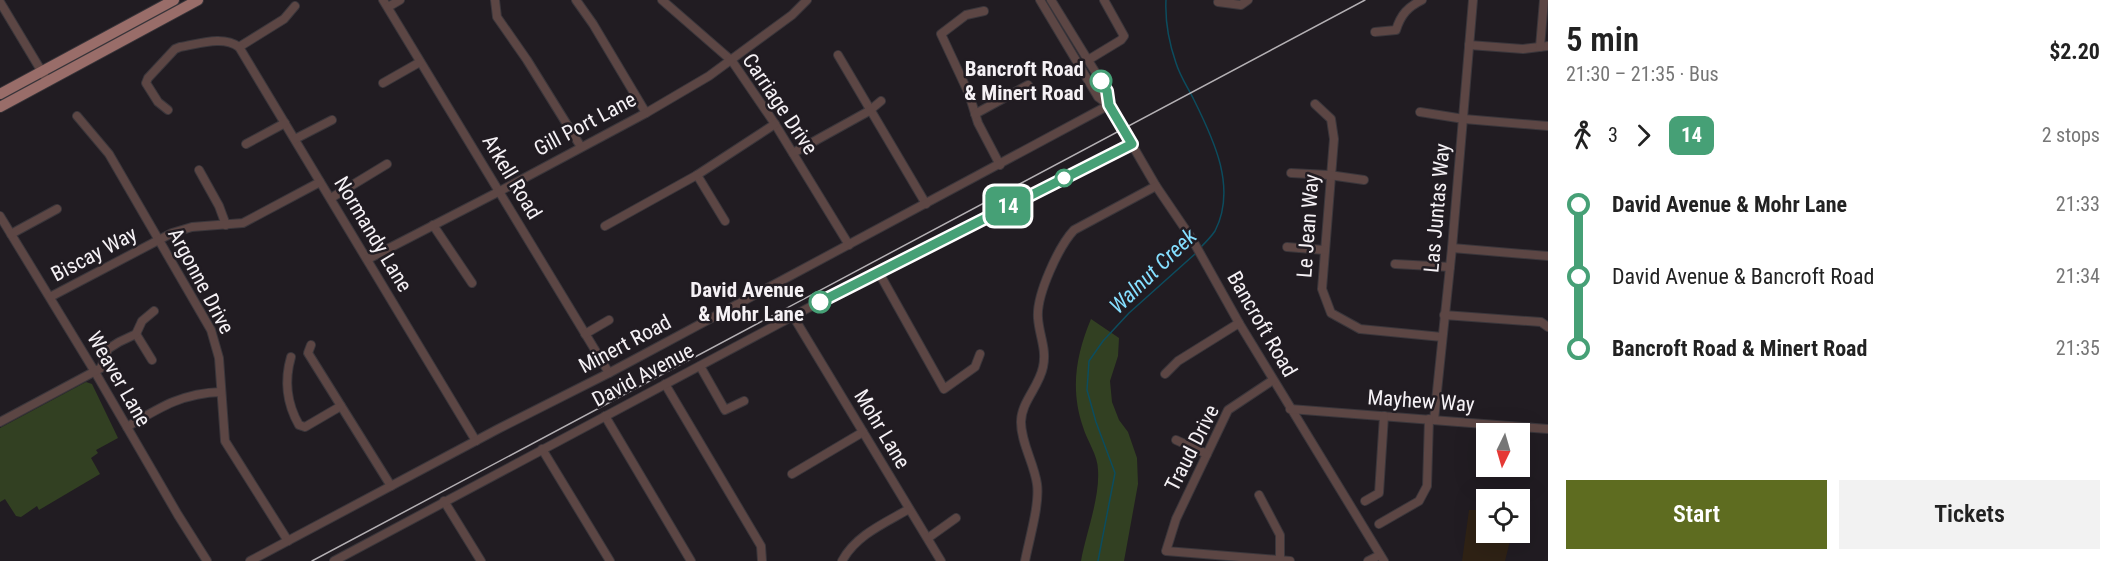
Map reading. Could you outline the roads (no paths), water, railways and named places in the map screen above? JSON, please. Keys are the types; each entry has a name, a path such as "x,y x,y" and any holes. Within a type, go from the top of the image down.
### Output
{"main road":[{"path":"0,107 45,77 174,0"},
{"path":"0,94 45,77 198,0"}],"street":[{"path":"385,4 400,0"},
{"path":"495,0 497,16 581,147"},
{"path":"576,0 593,24 646,113"},
{"name":"Carriage Drive","path":"662,0 732,61 775,124 849,245"},
{"name":"Gill Port Lane","path":"368,259 646,113 732,61 792,15 807,0"},
{"name":"Bancroft Road","path":"1040,0 1098,97 1109,105"},
{"name":"Bancroft Road","path":"1051,0 1107,91 1109,105 1156,186 1192,239 1290,409 1382,558"},
{"path":"1088,60 1124,36 1104,0"},
{"path":"1218,2 1241,5 1248,0"},
{"path":"1375,32 1396,30 1401,17 1411,5 1422,0"},
{"name":"Las Juntas Way","path":"1379,524 1419,501 1427,486 1432,420 1452,248 1473,0"},
{"path":"1469,45 1523,49 1544,47 1544,0"},
{"path":"0,2 45,77"},
{"name":"Arkell Road","path":"385,4 609,373"},
{"path":"168,110 158,102 146,83 171,53 180,47 226,41 239,47 284,19 295,6"},
{"path":"984,11 966,15 941,34 969,94 975,114 1000,165"},
{"name":"Normandy Lane","path":"239,47 476,441"},
{"path":"838,55 926,204"},
{"path":"383,82 420,62"},
{"path":"975,114 1028,85"},
{"path":"793,153 869,111 881,101"},
{"name":"Le Jean Way","path":"1315,104 1331,119 1334,139 1329,175 1322,289 1331,313 1360,329 1442,338"},
{"name":"Minert Road","path":"250,561 609,373 1109,105"},
{"path":"1420,112 1464,119 1548,126"},
{"name":"Argonne Drive","path":"77,116 109,154 211,330 219,358 225,441 288,541"},
{"path":"295,139 332,120"},
{"path":"246,144 285,123"},
{"path":"605,226 697,175 775,124"},
{"name":"David Avenue","path":"334,561 542,448 878,271 1132,144"},
{"path":"331,198 387,164"},
{"path":"199,170 219,206 226,225"},
{"path":"1291,173 1364,180"},
{"path":"697,175 725,221"},
{"name":"Biscay Way","path":"50,297 180,230 243,223 321,182"},
{"path":"1025,561 1037,497 1037,484 1021,419 1024,407 1043,368 1044,346 1038,319 1041,297 1057,255 1065,240 1074,230 1156,186"},
{"path":"11,234 57,209"},
{"name":"Weaver Lane","path":"0,216 95,372 177,515 207,561"},
{"path":"433,225 472,283"},
{"path":"1287,247 1324,250"},
{"path":"1452,248 1548,256"},
{"path":"1395,264 1450,267"},
{"path":"878,271 944,389 975,367 980,354"},
{"path":"0,422 95,372 104,363 108,349 136,334 142,321 154,311"},
{"path":"1444,315 1541,322 1548,327"},
{"name":"Mohr Lane","path":"793,316 941,561"},
{"path":"585,334 609,320"},
{"path":"1165,374 1178,361 1239,323"},
{"path":"136,334 152,360"},
{"path":"311,345 308,353 391,486"},
{"path":"291,357 288,369 288,394 292,413 300,425 305,427 341,406"},
{"path":"700,366 725,410 744,401"},
{"name":"Traud Drive","path":"1273,380 1228,410 1176,519 1166,551 1285,560"},
{"path":"665,384 761,546 762,561"},
{"path":"127,427 180,398 221,392"},
{"name":"Mayhew Way","path":"1290,409 1548,429"},
{"path":"605,416 691,561"},
{"path":"1365,501 1380,493 1384,416"},
{"path":"792,474 862,432"},
{"path":"1176,440 1207,454"},
{"path":"542,448 610,561"},
{"path":"1259,495 1280,535 1285,560"},
{"path":"444,501 481,561"},
{"path":"842,561 848,549 857,540 909,508"},
{"path":"928,538 956,518"},
{"path":"1368,561 1382,558"}],"waterway":[{"name":"Walnut Creek","path":"1166,0 1169,40 1180,73 1209,131 1223,181 1224,198 1221,215 1215,231 1200,248"},
{"name":"Walnut Creek","path":"1098,561 1115,473 1087,390 1089,361 1103,341 1129,313 1195,254"}],"railway":[{"path":"312,561 1365,0"}],"place":[{"name":"Bancroft Road & Minert Road","path":"1101,81"},
{"name":"David Avenue & Mohr Lane","path":"820,302"}]}
